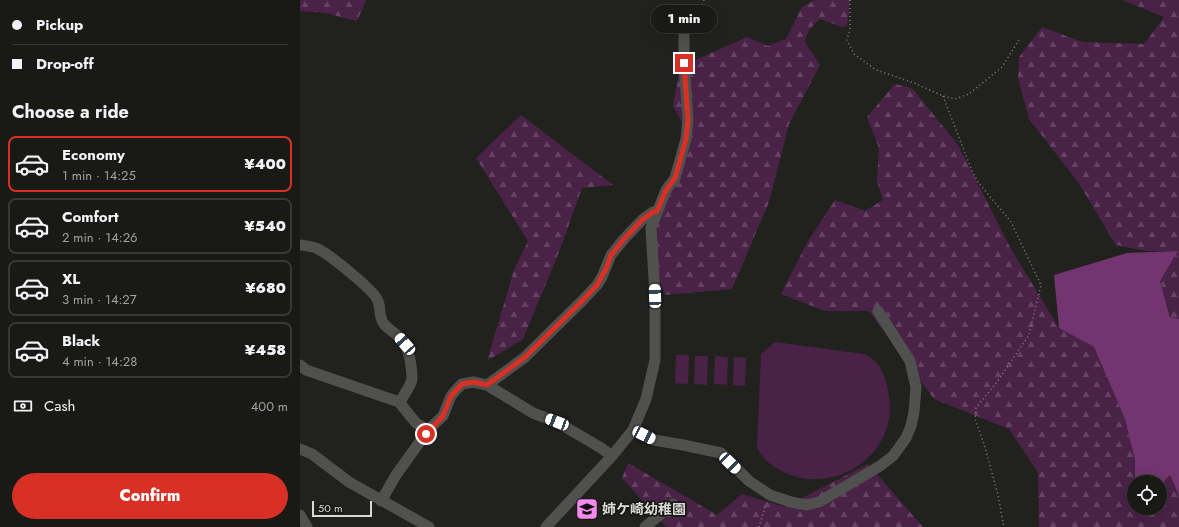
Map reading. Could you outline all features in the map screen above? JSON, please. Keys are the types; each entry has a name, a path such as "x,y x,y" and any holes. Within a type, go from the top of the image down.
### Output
{"street":[{"path":"546,527 612,456 633,430 646,399 655,360 655,296 651,228 666,190 675,178 686,139 688,120 684,63 688,32"},
{"path":"487,385 524,358 583,300 597,285 604,273 611,255 624,239 642,220 653,212 657,211"},
{"path":"300,245 316,248 326,254 351,273 374,294 378,301 379,311 384,323 402,340 409,353 413,378 411,384 402,396 400,403"},
{"path":"633,430 654,440 721,454 749,481 770,495 806,505 819,502 880,466 893,456 906,438 914,412 916,388 910,361 878,311"},
{"path":"300,365 306,370 400,403 416,422 426,429 429,429"},
{"path":"381,501 396,476 429,429 443,416 451,396 462,384 474,382 487,385 532,413 557,422 612,456"},
{"path":"300,450 312,454 349,482 429,527"},
{"path":"646,527 673,504"},
{"path":"300,515 307,527"}],"path":[{"path":"688,32 704,0"},
{"path":"850,0 850,29 847,40 854,54 876,70 943,96 955,99 969,94 1002,67 1019,40"},
{"path":"943,96 972,171 978,182 1011,222 1041,285 1029,336 997,382 976,408 975,419 984,444 998,495 1004,527"},
{"path":"759,527 770,495"}],"green space":[{"path":"300,0 366,1 357,21 325,13 300,11"},
{"path":"815,0 850,0 847,26 842,27 820,19 812,26 807,35 805,42 820,65 789,124 769,202 732,289 665,295 657,275 656,225 690,137 673,106 680,67 747,37 768,46 786,39 802,7"},
{"path":"1122,0 1179,0 1179,319 1171,318 1160,281 1178,251 1147,251 1116,245 1078,182 1029,119 1018,78 1019,57 1042,27 1083,42 1144,44 1164,17"},
{"path":"895,84 912,88 958,145 1011,249 1059,328 1094,347 1125,419 1135,460 1135,475 1127,475 1127,515 1167,515 1167,478 1170,475 1179,496 1179,527 1039,527 1038,472 1009,429 934,399 869,311 825,311 781,294 808,241 835,200 865,211 883,200 877,181 879,148 867,117"},
{"path":"521,115 613,185 582,188 559,252 523,339 487,361 514,270 528,241 476,158"},
{"path":"775,342 864,354 873,359 879,366 887,385 890,406 889,418 884,435 876,449 864,461 851,470 835,476 819,479 802,478 786,473 773,466 762,456 757,447 761,354"},
{"path":"676,355 689,355 688,384 675,383"},
{"path":"695,356 708,356 707,385 694,384"},
{"path":"715,356 728,357 727,385 714,384"},
{"path":"734,357 746,358 745,386 733,385"},
{"path":"628,463 717,515 742,494 785,507 868,464 923,527 668,527 662,523 622,478"}],"shaded area":[{"path":"1178,251 1160,281 1170,317 1179,319 1179,496 1170,475 1167,478 1167,475 1135,475 1135,460 1125,419 1094,347 1059,328 1054,275 1127,253"}],"place":[{"name":"姉ケ崎幼稚園","path":"587,509"}],"route":[{"path":"426,434 429,429 443,416 451,396 462,384 474,382 487,385 524,358 597,285 606,269 611,255 624,239 642,220 653,212 657,211 666,190 675,178 682,158 686,139 688,120 684,63"}]}
